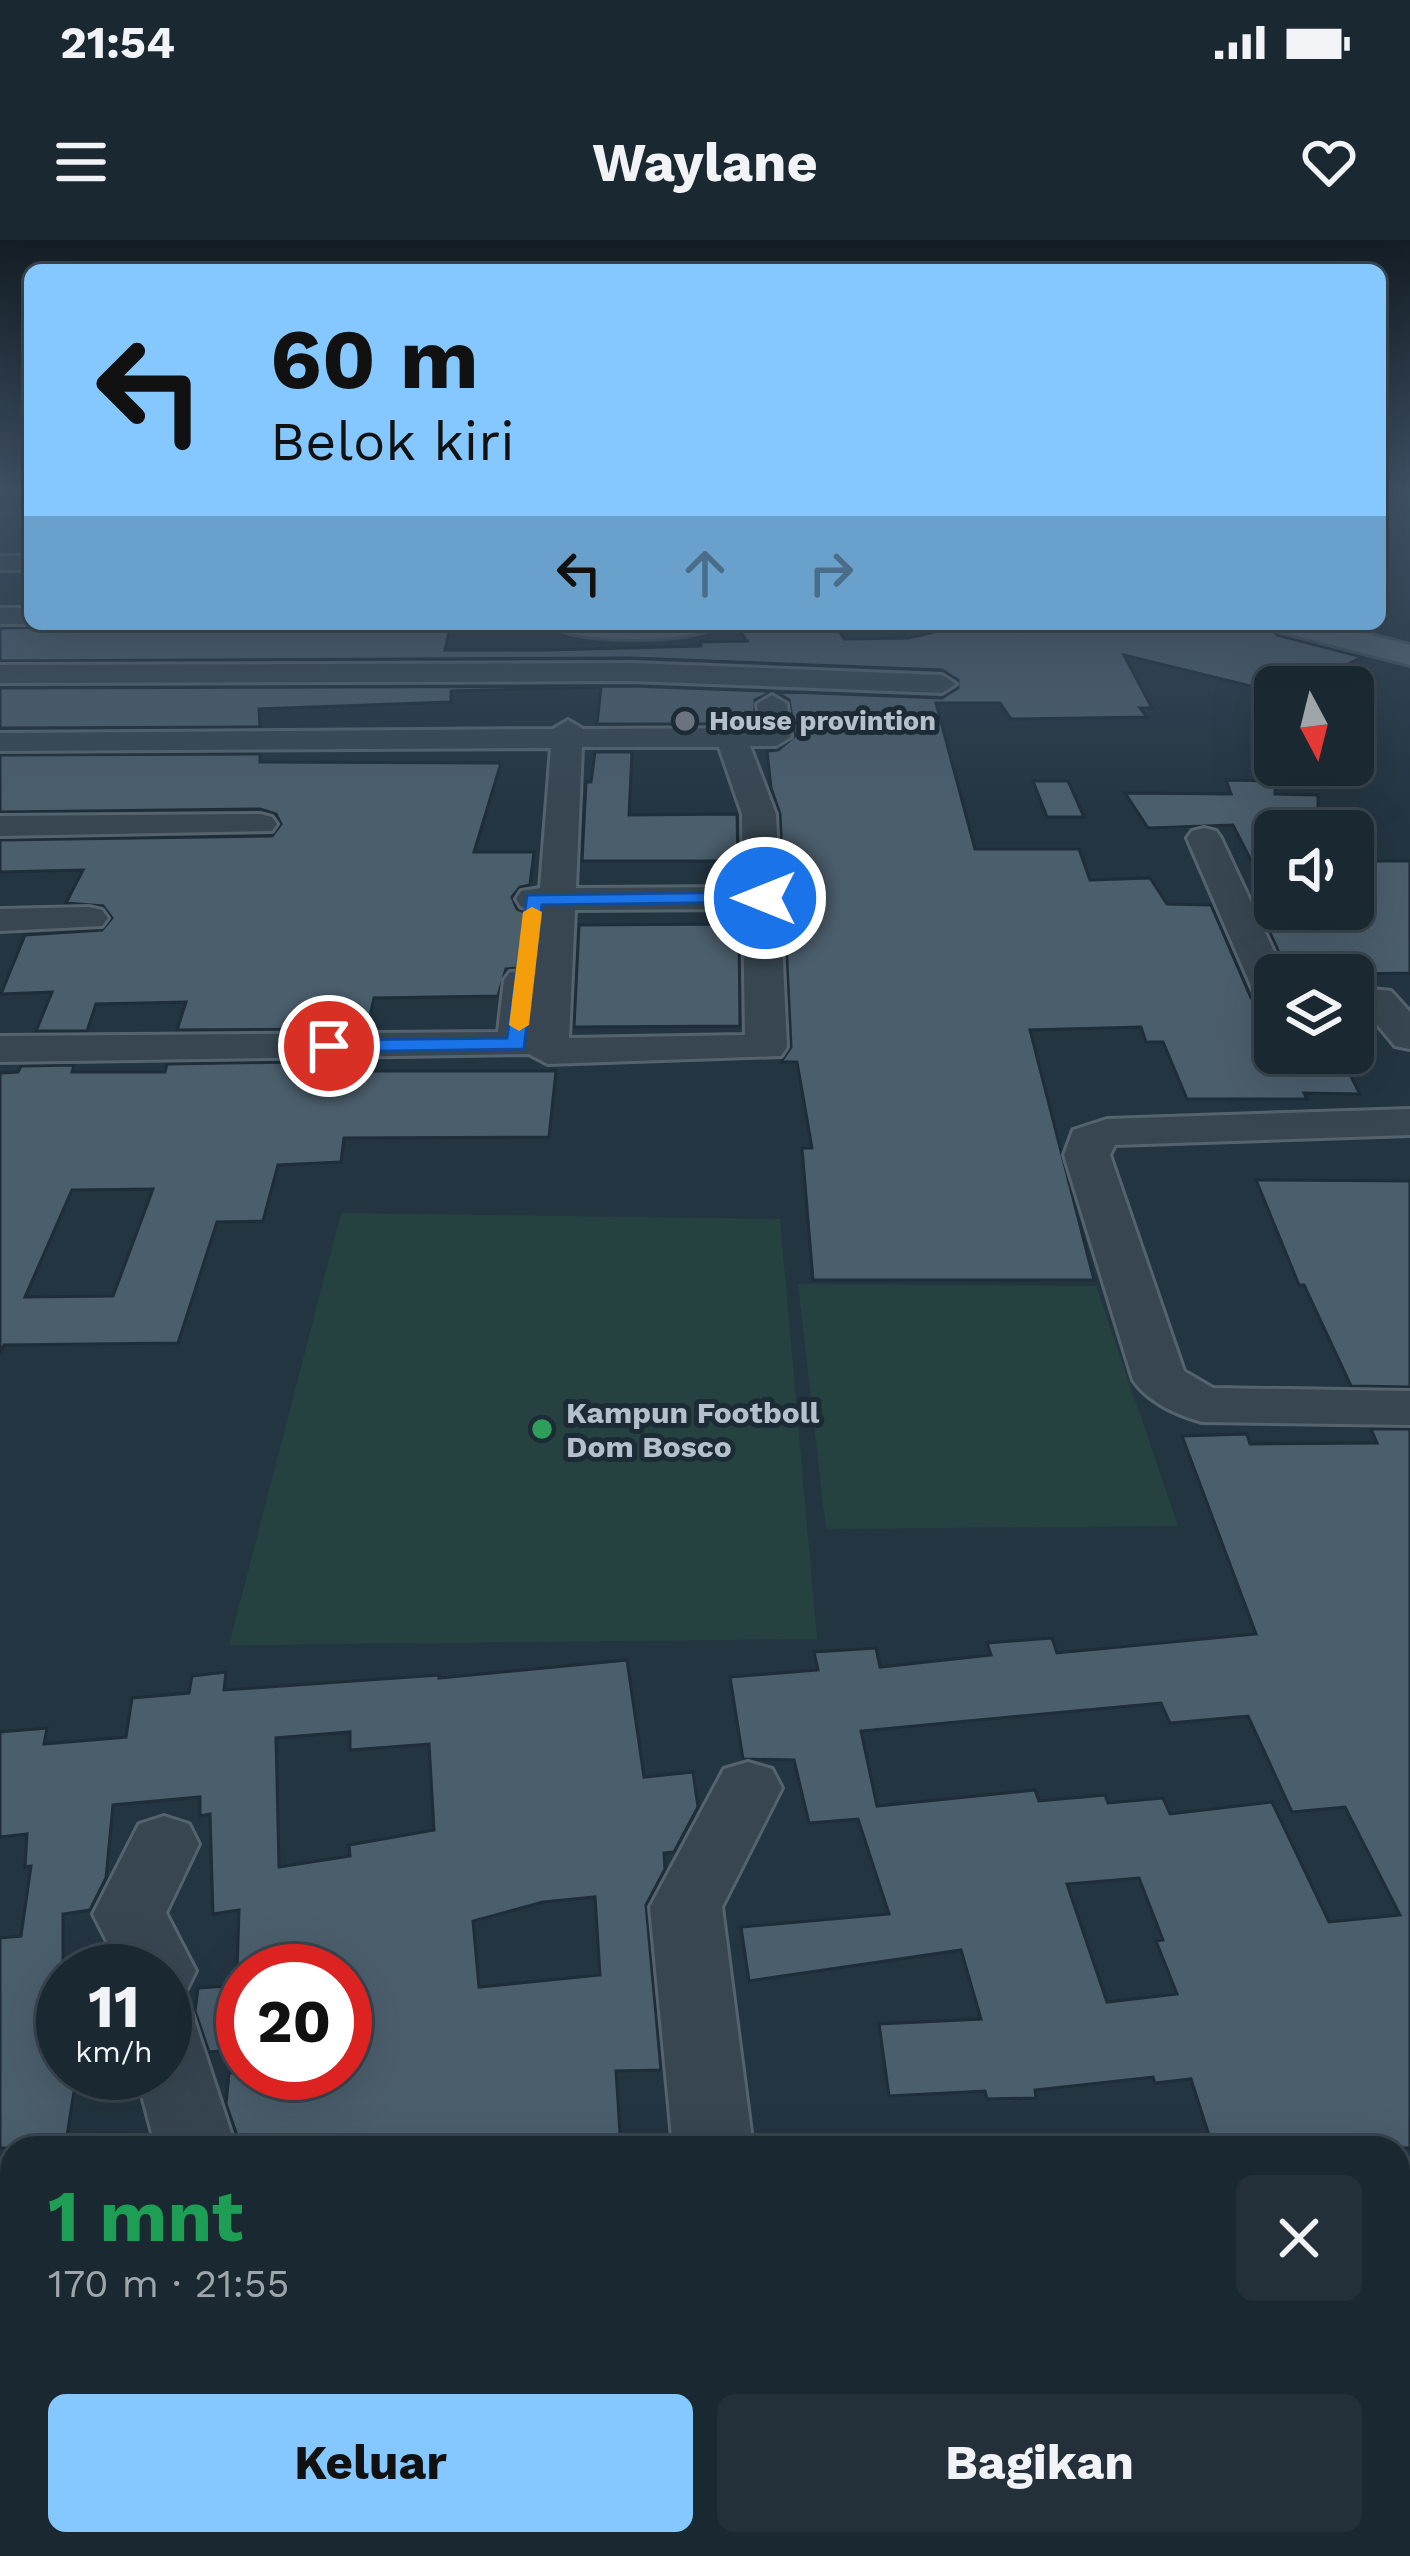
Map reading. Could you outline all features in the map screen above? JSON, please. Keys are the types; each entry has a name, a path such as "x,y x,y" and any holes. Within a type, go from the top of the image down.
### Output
{"main road":[{"path":"1313,630 1410,655"}],"street":[{"path":"0,674 632,672 942,684"},
{"path":"0,742 776,737 772,704"},
{"path":"0,1049 517,1044 546,899 562,736"},
{"path":"546,899 548,1051 766,1047 759,814 731,738"},
{"path":"0,826 260,824"},
{"path":"1204,838 1257,954"},
{"path":"546,899 765,898"},
{"path":"0,920 88,918"},
{"path":"1374,999 1410,1036"},
{"path":"1410,1122 1107,1132 1089,1140 1087,1156 1160,1380 1202,1405 1410,1408"},
{"path":"712,2136 686,1907 748,1787"},
{"path":"145,1944 129,1914 164,1844"},
{"path":"183,2100 193,2136"}],"green space":[{"name":"Kampun Footboll Dom Bosco","path":"341,1213 780,1219 817,1639 229,1645"},
{"path":"798,1284 1096,1286 1178,1526 826,1529"}],"building":[{"path":"0,628 24,628 450,630 445,650 701,646 700,642 747,641 739,630 839,630 844,639 909,638 942,630 1274,630 1277,635 1362,657 1344,666 1254,666 1254,687 1124,655 1152,708 1140,708 1147,717 1011,719 1000,703 936,703 975,849 1079,849 1090,880 1150,878 1167,904 1211,905 1254,1001 1254,1074 1350,1074 1360,1094 1187,1099 1163,1042 1146,1042 1141,1027 1030,1030 1094,1280 813,1280 802,1148 812,1148 797,1062 781,1062 791,1047 780,814 767,751 778,750 795,736 789,700 775,692 942,698 958,688 958,680 942,670 632,658 0,661"},
{"path":"632,686 773,691 755,700 755,724 597,724 601,687 451,691 451,702 259,709 260,727 0,728 0,688"},
{"path":"595,752 632,752 629,815 737,814 738,861 582,861 586,782 591,782"},
{"path":"260,754 260,762 501,763 474,852 534,852 530,885 520,887 512,897 517,909 527,913 525,925 533,925 530,967 506,969 498,996 374,998 367,1029 177,1030 186,1002 96,1004 87,1031 36,1031 52,992 1,994 25,935 102,930 112,918 103,906 66,903 83,870 0,872 0,840 272,836 281,824 276,814 260,809 0,812 0,755"},
{"path":"1226,780 1254,781 1254,786 1275,786 1275,794 1318,795 1318,810 1254,810 1254,866 1233,825 1148,828 1125,793 1231,794"},
{"path":"1033,781 1068,781 1084,817 1047,817"},
{"path":"1374,861 1410,861 1410,973 1374,974 1374,954 1280,954 1269,930 1374,930"},
{"path":"739,924 740,1026 574,1027 579,925"},
{"path":"360,1061 358,1071 556,1071 549,1137 344,1138 341,1162 278,1165 263,1221 217,1222 178,1343 4,1345 0,1354 0,1073 18,1072 21,1066 74,1065 72,1072 165,1072 167,1064","holes":["153,1189 113,1296 25,1297 72,1190"]},
{"path":"1256,1180 1410,1181 1410,1387 1351,1386 1304,1285 1299,1285"},
{"path":"1371,1429 1410,1429 1410,2136 1209,2136 1191,2079 1155,2083 1153,2077 1035,2090 1036,2098 987,2099 985,2091 889,2096 879,2024 981,2019 961,1950 749,1981 741,1927 889,1914 858,1819 809,1823 794,1760 743,1759 730,1677 818,1670 814,1652 876,1648 880,1667 991,1655 987,1643 1052,1638 1057,1653 1256,1634 1182,1436 1247,1434 1250,1444 1377,1443","holes":["1161,1703 1170,1723 1248,1716 1292,1812 1345,1807 1400,1915 1329,1922 1272,1802 1170,1814 1163,1798 1108,1803 1105,1795 1039,1801 1035,1790 877,1806 861,1731","1139,1878 1163,1940 1156,1941 1177,1994 1107,2002 1067,1884"]},
{"path":"627,1660 644,1777 693,1772 698,1807 674,1852 664,1853 665,1869 646,1905 661,2070 616,2071 620,2136 237,2136 226,2100 372,2100 372,1944 238,1944 239,1910 213,1914 210,1814 200,1816 200,1797 113,1805 106,1878 90,1910 63,1914 63,1944 36,1944 36,2100 73,2100 67,2136 0,2136 0,1938 21,1936 31,1866 25,1867 27,1834 0,1837 0,1732 47,1728 44,1744 126,1737 132,1698 189,1693 192,1676 226,1672 224,1690 439,1678","holes":["350,1732 350,1750 429,1744 434,1830 349,1845 350,1856 279,1867 276,1738","595,1897 600,1975 479,1987 473,1921 543,1902"]},
{"path":"216,1987 216,2051 209,2052 195,2011 198,1988"}],"slow traffic":[{"path":"519,1025 532,912"}],"place":[{"name":"House provintion","path":"685,721"},
{"name":"Kampun Footboll Dom Bosco","path":"542,1429"}],"route":[{"path":"329,1046 517,1044 534,899 765,898"}]}
